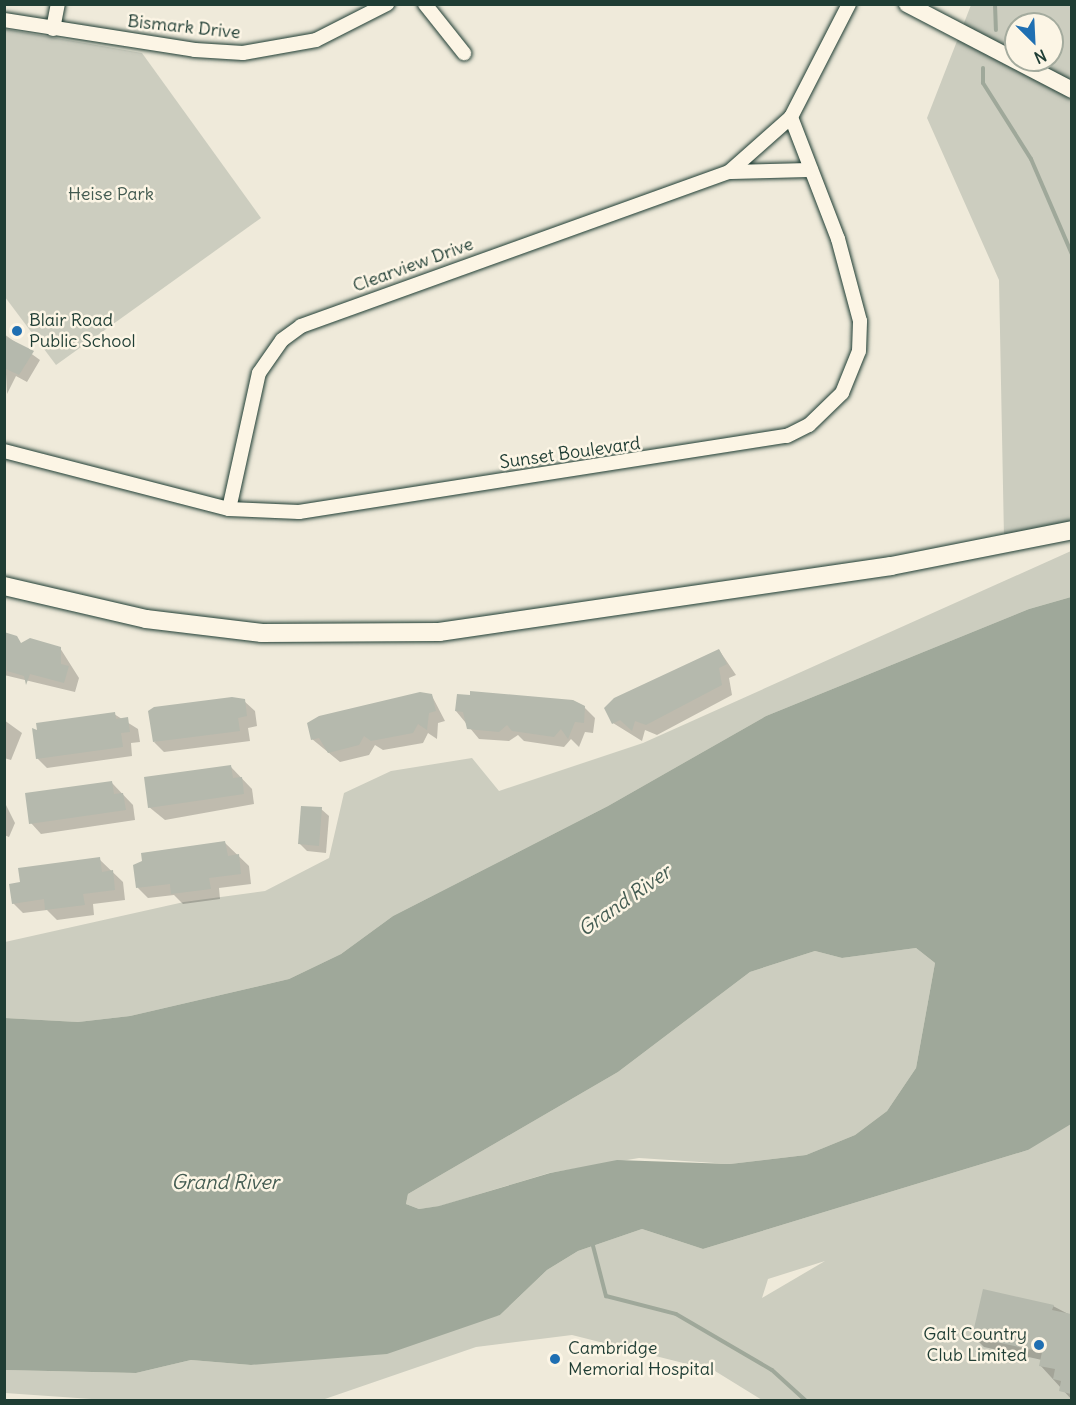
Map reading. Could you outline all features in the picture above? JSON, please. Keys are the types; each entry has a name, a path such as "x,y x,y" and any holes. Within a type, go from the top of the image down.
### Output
{"main road":[{"path":"4,586 146,619 262,633 439,632 891,566 1071,530"}],"street":[{"path":"53,29 58,4"},
{"name":"Bismark Drive","path":"4,20 53,29 243,52 316,40 387,4"},
{"path":"425,4 464,53"},
{"name":"Clearview Drive","path":"729,172 791,117 849,4"},
{"path":"908,4 1071,90"},
{"name":"Sunset Boulevard","path":"4,451 229,509 299,512 761,443 809,425 851,376 860,321 856,295 791,117"},
{"name":"Clearview Drive","path":"229,509 259,373 282,340 301,326 729,172 811,170"}],"green space":[{"path":"971,5 1071,5 1071,522 1004,538 999,280 927,118"},
{"name":"Heise Park","path":"5,29 142,53 261,218 56,365 5,297"},
{"path":"1071,551 1071,597 1029,609 766,716 608,806 393,916 341,954 289,979 130,1016 78,1022 5,1018 5,942 184,902 265,891 329,858 344,793 391,771 472,758 499,791 643,743"},
{"path":"916,948 935,963 916,1068 887,1111 855,1135 806,1155 730,1164 639,1158 549,1173 440,1206 419,1209 406,1204 408,1194 618,1072 750,972 815,951 842,958"},
{"path":"1071,1084 1071,1400 762,1400 715,1371 572,1335 476,1347 322,1400 106,1400 5,1393 4,1370 136,1373 191,1360 251,1365 500,1315 547,1270 578,1251 642,1229 703,1249 1028,1150","holes":["825,1261 762,1298 768,1279"]}],"water":[{"name":"Grand River","path":"1071,597 1071,1124 1028,1150 703,1249 642,1229 578,1251 547,1270 500,1315 387,1354 251,1365 191,1360 136,1373 5,1370 5,1018 78,1022 130,1016 289,979 341,954 393,916 608,806 766,716 1029,609","holes":["916,948 935,963 916,1068 887,1111 855,1135 806,1155 730,1164 617,1160 550,1173 439,1206 419,1209 406,1204 408,1194 618,1072 750,972 815,951 842,958"]}],"building":[{"path":"4,336 34,351 19,375 4,368"},
{"path":"4,632 17,636 21,643 30,638 61,647 61,664 69,666 64,683 30,674 26,685 24,676 7,671"},
{"path":"719,649 727,664 719,668 722,685 646,725 635,721 632,731 620,720 612,724 604,708 614,698"},
{"path":"470,691 573,700 585,706 584,723 575,722 568,739 561,729 554,737 512,731 507,725 499,732 467,729 463,712 455,711 457,694 470,695"},
{"path":"420,692 432,694 436,711 429,713 427,730 418,724 413,733 371,741 364,736 359,745 328,753 319,738 311,740 307,723 319,716"},
{"path":"232,697 245,699 247,716 238,718 240,731 153,742 148,711 154,707"},
{"path":"115,712 116,719 128,717 130,732 121,733 123,747 36,759 32,728 37,730 36,723"},
{"path":"231,765 233,778 242,777 244,794 148,808 144,777"},
{"path":"112,781 114,794 123,793 126,810 29,824 25,793"},
{"path":"301,806 322,807 319,846 298,844"},
{"path":"225,841 228,856 239,854 241,874 209,878 211,889 171,894 170,884 136,888 133,865 142,861 141,853"},
{"path":"100,857 102,872 113,870 115,890 83,894 85,905 45,910 44,899 12,904 9,884 20,882 18,868"},
{"name":"Galt Country Club Limited","path":"983,1289 1054,1305 1052,1310 1071,1314 1071,1394 1059,1391 1061,1381 1053,1379 1055,1369 1039,1366 1042,1352 972,1337"}],"waterway":[{"path":"995,4 996,30"},
{"path":"983,68 983,83 1031,159 1072,254"},
{"path":"592,1242 606,1296 676,1314 772,1370 805,1400"}],"place":[{"name":"Blair Road Public School","path":"17,331"},
{"name":"Galt Country Club Limited","path":"1039,1345"},
{"name":"Cambridge Memorial Hospital","path":"555,1359"}]}
